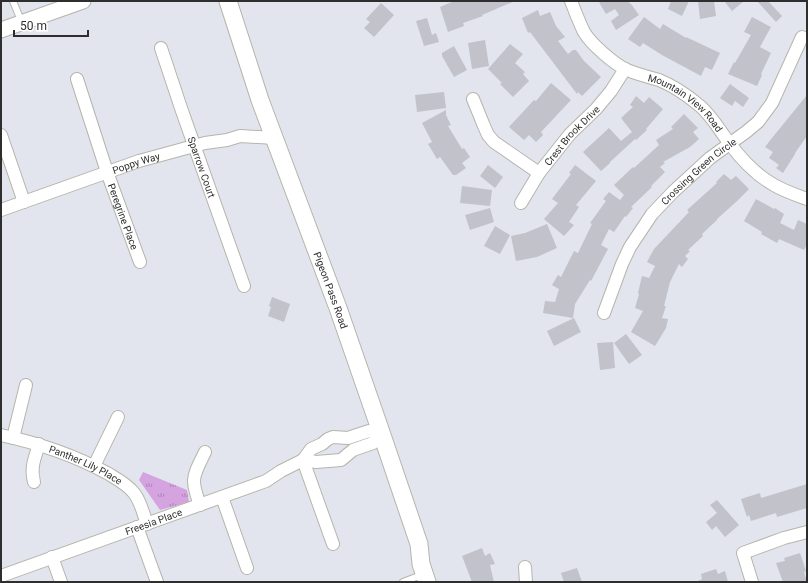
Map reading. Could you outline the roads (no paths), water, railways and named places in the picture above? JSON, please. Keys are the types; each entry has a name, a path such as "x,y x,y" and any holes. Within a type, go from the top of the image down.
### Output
{"main road":[{"name":"Pigeon Pass Road","path":"228,1 260,100 338,308 382,434 419,544 421,564 426,578"}],"street":[{"path":"1,30 83,1"},
{"name":"Mountain View Road","path":"571,1 584,32 596,46 611,59 626,69 660,81 683,92 705,111 730,144 761,177 774,186 807,199"},
{"name":"Crossing Green Circle","path":"604,313 622,264 630,247 652,214 672,192 710,158 758,122 769,108 779,89 802,37"},
{"name":"Sparrow Court","path":"162,48 244,286"},
{"name":"Crest Brook Drive","path":"521,204 538,173 570,134 596,109 626,69"},
{"name":"Peregrine Place","path":"77,79 107,172 140,262"},
{"path":"473,99 488,135 494,142 538,173"},
{"path":"1,135 24,202"},
{"name":"Poppy Way","path":"1,210 151,157 240,136 275,138"},
{"path":"7,436 26,385"},
{"path":"94,466 118,417"},
{"path":"303,460 311,450 333,437 348,438 369,431 382,434"},
{"path":"303,460 316,462 341,460 353,450 373,443 382,434"},
{"name":"Panther Lily Place","path":"7,436 39,444 64,453 94,466 122,481 133,492 139,502 142,526 157,582"},
{"path":"34,482 32,467 39,444"},
{"path":"200,505 194,483 195,474 205,452"},
{"path":"303,460 333,544"},
{"name":"Freesia Place","path":"1,576 266,481 281,471 303,460"},
{"path":"222,497 247,568"},
{"path":"752,582 743,553 784,538 807,532"},
{"path":"52,557 61,582"},
{"path":"525,567 526,582"}],"lane":[{"path":"13,1 22,22"},
{"path":"403,582 426,578"}]}
